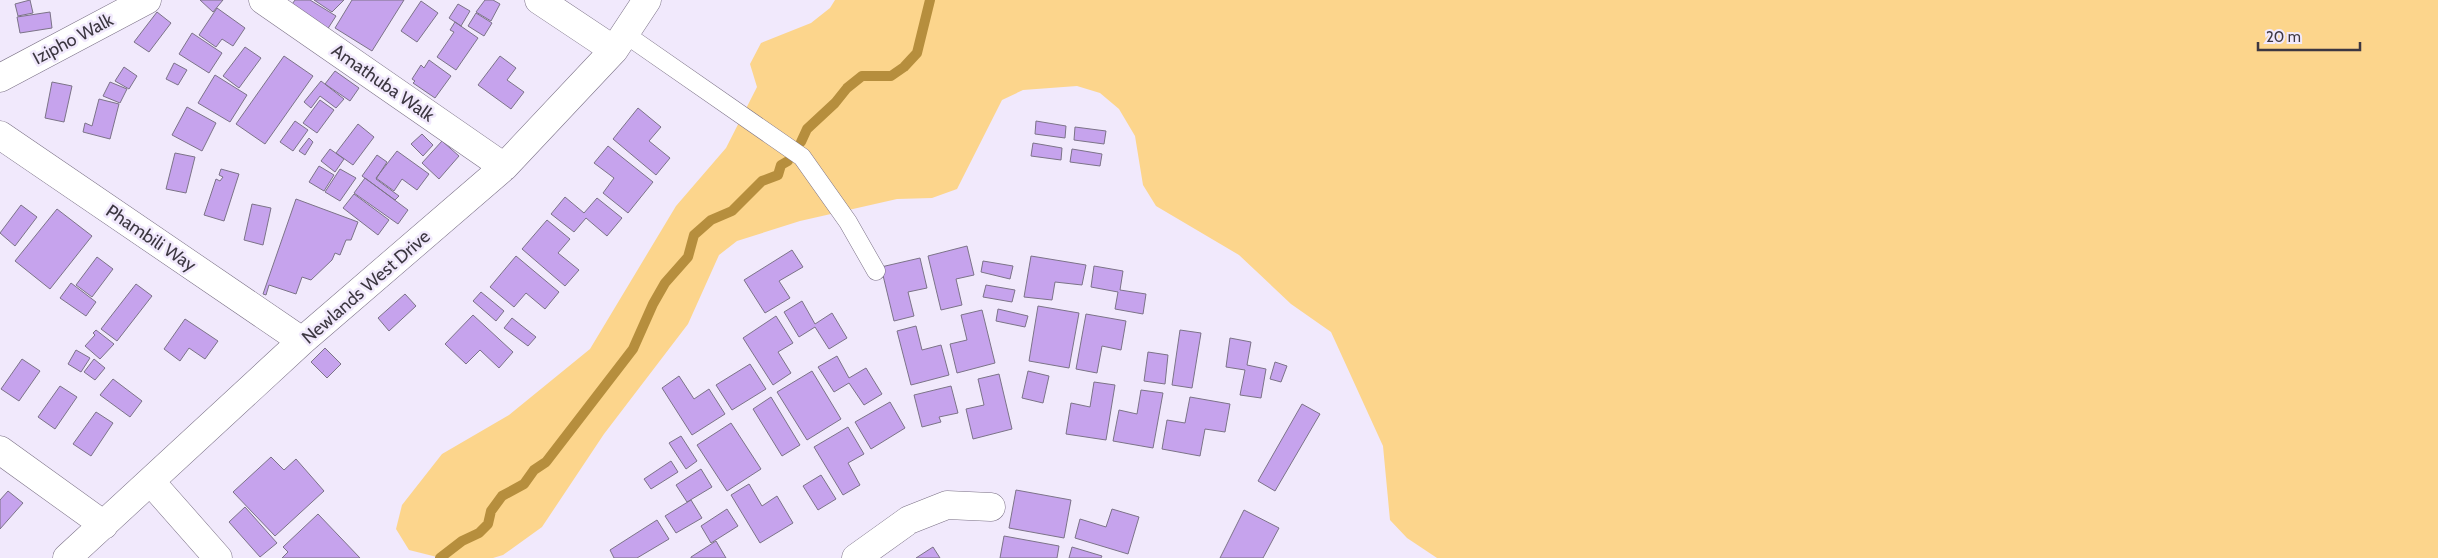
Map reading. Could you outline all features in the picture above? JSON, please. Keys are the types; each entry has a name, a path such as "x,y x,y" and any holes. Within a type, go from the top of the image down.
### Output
{"street":[{"name":"Izipho Walk","path":"0,78 147,0"},
{"name":"Amathuba Walk","path":"263,0 504,167"},
{"path":"539,0 620,42"},
{"name":"Newlands West Drive","path":"67,558 302,341 504,167 620,42 647,0"},
{"name":"Phambili Way","path":"0,135 302,341"},
{"path":"0,450 104,525"},
{"path":"151,482 218,558"},
{"path":"856,558 909,520 947,505 991,507"}],"lane":[{"path":"620,42 802,157 848,222 876,271"}],"shaded area":[{"path":"835,0 2438,0 2438,558 1437,558 1407,538 1390,520 1383,446 1331,332 1291,304 1239,255 1156,206 1143,185 1135,136 1119,109 1100,93 1077,86 1023,90 1002,100 957,189 932,198 897,199 800,221 737,241 719,255 688,324 604,434 542,527 503,555 493,558 441,558 409,550 396,529 402,505 442,454 509,415 590,349 676,206 726,148 757,87 750,64 761,43 811,23 830,8"}],"building":[{"path":"30,0 33,13 18,16 15,4"},
{"path":"200,0 223,0 213,12"},
{"path":"295,0 310,0 336,16 327,30 290,7"},
{"path":"314,0 344,0 332,12"},
{"path":"352,0 404,0 372,51 335,28"},
{"path":"485,0 493,0 500,4 491,21 476,12"},
{"path":"421,1 438,13 417,42 401,31"},
{"path":"458,4 470,11 461,26 449,18"},
{"path":"217,8 245,28 233,46 222,39 216,47 199,35"},
{"path":"50,12 52,28 20,33 17,17"},
{"path":"157,12 171,23 149,52 134,42"},
{"path":"476,13 492,23 484,36 468,26"},
{"path":"455,22 478,38 456,70 437,57 454,32 450,30"},
{"path":"192,33 222,53 209,73 179,54"},
{"path":"245,47 261,58 239,88 223,76"},
{"path":"284,56 313,76 265,144 236,124"},
{"path":"500,56 516,68 507,80 524,92 511,109 478,85"},
{"path":"429,60 451,76 435,98 413,83 415,81 412,79 421,65 424,68"},
{"path":"174,63 187,70 178,85 166,79"},
{"path":"124,67 137,76 129,89 115,81"},
{"path":"335,71 359,88 350,101 325,84"},
{"path":"215,75 247,95 230,122 198,103"},
{"path":"321,81 344,99 336,108 320,96 311,108 304,102"},
{"path":"52,82 72,86 64,122 45,118"},
{"path":"110,82 127,89 120,103 103,96"},
{"path":"99,99 119,104 110,139 83,132 85,123 92,126"},
{"path":"320,100 334,110 317,133 303,123"},
{"path":"187,107 216,123 202,151 172,135"},
{"path":"638,108 661,127 649,141 670,158 656,175 613,139"},
{"path":"295,121 308,130 293,151 280,142"},
{"path":"1036,121 1066,126 1065,138 1035,134"},
{"path":"358,124 374,137 353,165 336,153"},
{"path":"1075,127 1106,131 1104,144 1074,140"},
{"path":"422,134 433,145 423,156 411,144"},
{"path":"309,138 313,142 305,155 299,151"},
{"path":"442,141 459,156 439,179 422,163"},
{"path":"1033,143 1062,148 1061,160 1031,156"},
{"path":"608,146 653,182 628,213 603,193 614,178 594,163"},
{"path":"330,149 344,159 335,172 321,161"},
{"path":"1072,149 1102,154 1100,166 1070,162"},
{"path":"397,151 429,174 417,190 402,179 394,191 376,178"},
{"path":"175,153 195,157 186,193 166,189"},
{"path":"377,155 387,162 376,179 399,196 395,200 362,176"},
{"path":"319,166 334,175 324,191 309,182"},
{"path":"221,169 239,174 224,221 204,215 216,179 220,181 223,177 219,175"},
{"path":"340,169 356,178 340,201 325,192"},
{"path":"365,178 408,210 398,224 354,193"},
{"path":"354,194 389,220 378,235 343,208"},
{"path":"565,197 584,213 597,198 622,218 607,236 586,218 574,232 551,214"},
{"path":"296,199 358,222 351,240 346,240 340,255 335,253 332,260 311,280 302,277 296,294 269,285 266,295 263,294"},
{"path":"252,204 271,208 263,245 244,240"},
{"path":"21,205 37,217 15,246 0,233"},
{"path":"57,209 92,236 50,289 15,261"},
{"path":"547,220 570,239 558,253 579,270 565,286 522,249"},
{"path":"967,246 974,275 956,279 962,305 941,310 928,256"},
{"path":"792,250 803,267 779,281 790,298 765,313 744,280"},
{"path":"516,256 559,292 545,309 526,293 514,307 490,287"},
{"path":"1031,256 1086,265 1082,285 1055,282 1052,300 1024,297"},
{"path":"97,257 113,269 92,297 76,285"},
{"path":"920,258 927,288 908,292 914,316 894,321 881,267"},
{"path":"983,261 1013,266 1010,279 981,272"},
{"path":"1094,266 1123,271 1120,290 1146,294 1143,314 1115,309 1118,292 1091,287"},
{"path":"71,283 96,302 86,316 60,298"},
{"path":"136,284 152,296 117,341 101,329"},
{"path":"986,285 1015,290 1012,302 983,297"},
{"path":"481,292 504,311 496,321 473,301"},
{"path":"405,294 416,306 389,331 378,318"},
{"path":"802,301 815,324 832,313 847,338 829,349 815,327 799,337 784,312"},
{"path":"1038,306 1079,313 1069,368 1029,361"},
{"path":"998,309 1028,316 1025,327 996,321"},
{"path":"982,310 995,363 957,373 950,344 967,340 961,315"},
{"path":"1086,314 1126,321 1121,350 1102,346 1097,373 1076,369"},
{"path":"473,315 513,352 499,368 480,350 466,364 445,344"},
{"path":"776,316 793,343 778,352 791,373 773,385 743,338"},
{"path":"512,318 536,337 528,346 504,328"},
{"path":"185,319 218,341 205,359 189,348 180,361 164,349"},
{"path":"916,326 922,350 941,345 949,375 911,385 897,331"},
{"path":"96,330 114,344 100,359 85,346 95,335 93,333"},
{"path":"1180,330 1201,333 1192,388 1172,385"},
{"path":"1230,338 1251,342 1247,365 1266,369 1261,398 1240,395 1245,370 1226,367"},
{"path":"325,348 341,364 327,378 311,362"},
{"path":"76,350 90,358 81,372 68,364"},
{"path":"1148,352 1168,355 1165,384 1144,381"},
{"path":"837,356 849,378 866,368 882,394 864,405 849,383 834,392 818,367"},
{"path":"22,359 40,371 19,401 1,389"},
{"path":"94,359 105,368 95,380 84,372"},
{"path":"1275,362 1287,366 1281,382 1270,379"},
{"path":"750,364 766,389 732,410 716,385"},
{"path":"812,371 841,419 807,440 777,392"},
{"path":"1028,371 1049,376 1043,403 1022,398"},
{"path":"999,374 1012,429 973,439 966,409 984,405 978,379"},
{"path":"679,376 694,399 709,389 725,414 692,435 662,388"},
{"path":"113,379 142,401 130,417 100,395"},
{"path":"1094,382 1115,385 1106,440 1066,434 1071,403 1090,407"},
{"path":"60,386 77,397 55,429 38,417"},
{"path":"951,386 958,413 939,417 941,422 922,427 914,395"},
{"path":"1141,390 1163,393 1153,448 1113,441 1119,410 1137,414"},
{"path":"771,397 800,445 782,456 753,409"},
{"path":"1190,397 1230,404 1225,432 1205,429 1200,456 1162,449 1167,420 1185,423"},
{"path":"890,402 905,428 871,449 855,422"},
{"path":"1302,404 1320,414 1275,491 1258,481"},
{"path":"96,412 113,423 91,456 73,444"},
{"path":"731,423 761,469 727,491 697,445"},
{"path":"848,427 864,454 848,463 860,485 843,495 814,447"},
{"path":"681,436 697,461 686,469 669,443"},
{"path":"271,457 284,470 296,459 324,491 275,536 233,492"},
{"path":"671,461 678,472 651,489 644,479"},
{"path":"701,469 712,487 687,502 676,485"},
{"path":"821,475 836,499 818,510 803,486"},
{"path":"749,484 762,506 777,496 793,523 760,543 731,495"},
{"path":"1016,490 1071,500 1064,538 1009,528"},
{"path":"8,491 23,503 0,529 0,500"},
{"path":"691,500 702,518 676,533 665,516"},
{"path":"245,507 277,543 260,557 229,522"},
{"path":"727,509 738,526 711,543 701,526"},
{"path":"1112,509 1139,517 1128,554 1075,538 1080,519 1106,527"},
{"path":"1244,510 1279,528 1263,558 1220,558"},
{"path":"318,514 360,558 282,558 288,552 283,547"},
{"path":"657,520 669,539 637,558 614,558 610,550"},
{"path":"1004,536 1059,546 1057,558 1000,558"},
{"path":"716,541 726,558 691,558 691,557"},
{"path":"933,547 940,558 916,558"},
{"path":"1072,547 1102,556 1101,558 1069,558"}],"waterway":[{"path":"801,142 807,129 835,103 847,88 862,76 891,76 904,67 917,53 930,0"},
{"path":"440,558 462,541 479,533 488,524 491,511 502,496 524,484 534,470 546,462 633,349 653,304 665,283 688,257 694,235 711,220 732,211 762,181 778,175 781,165 788,161"}]}
